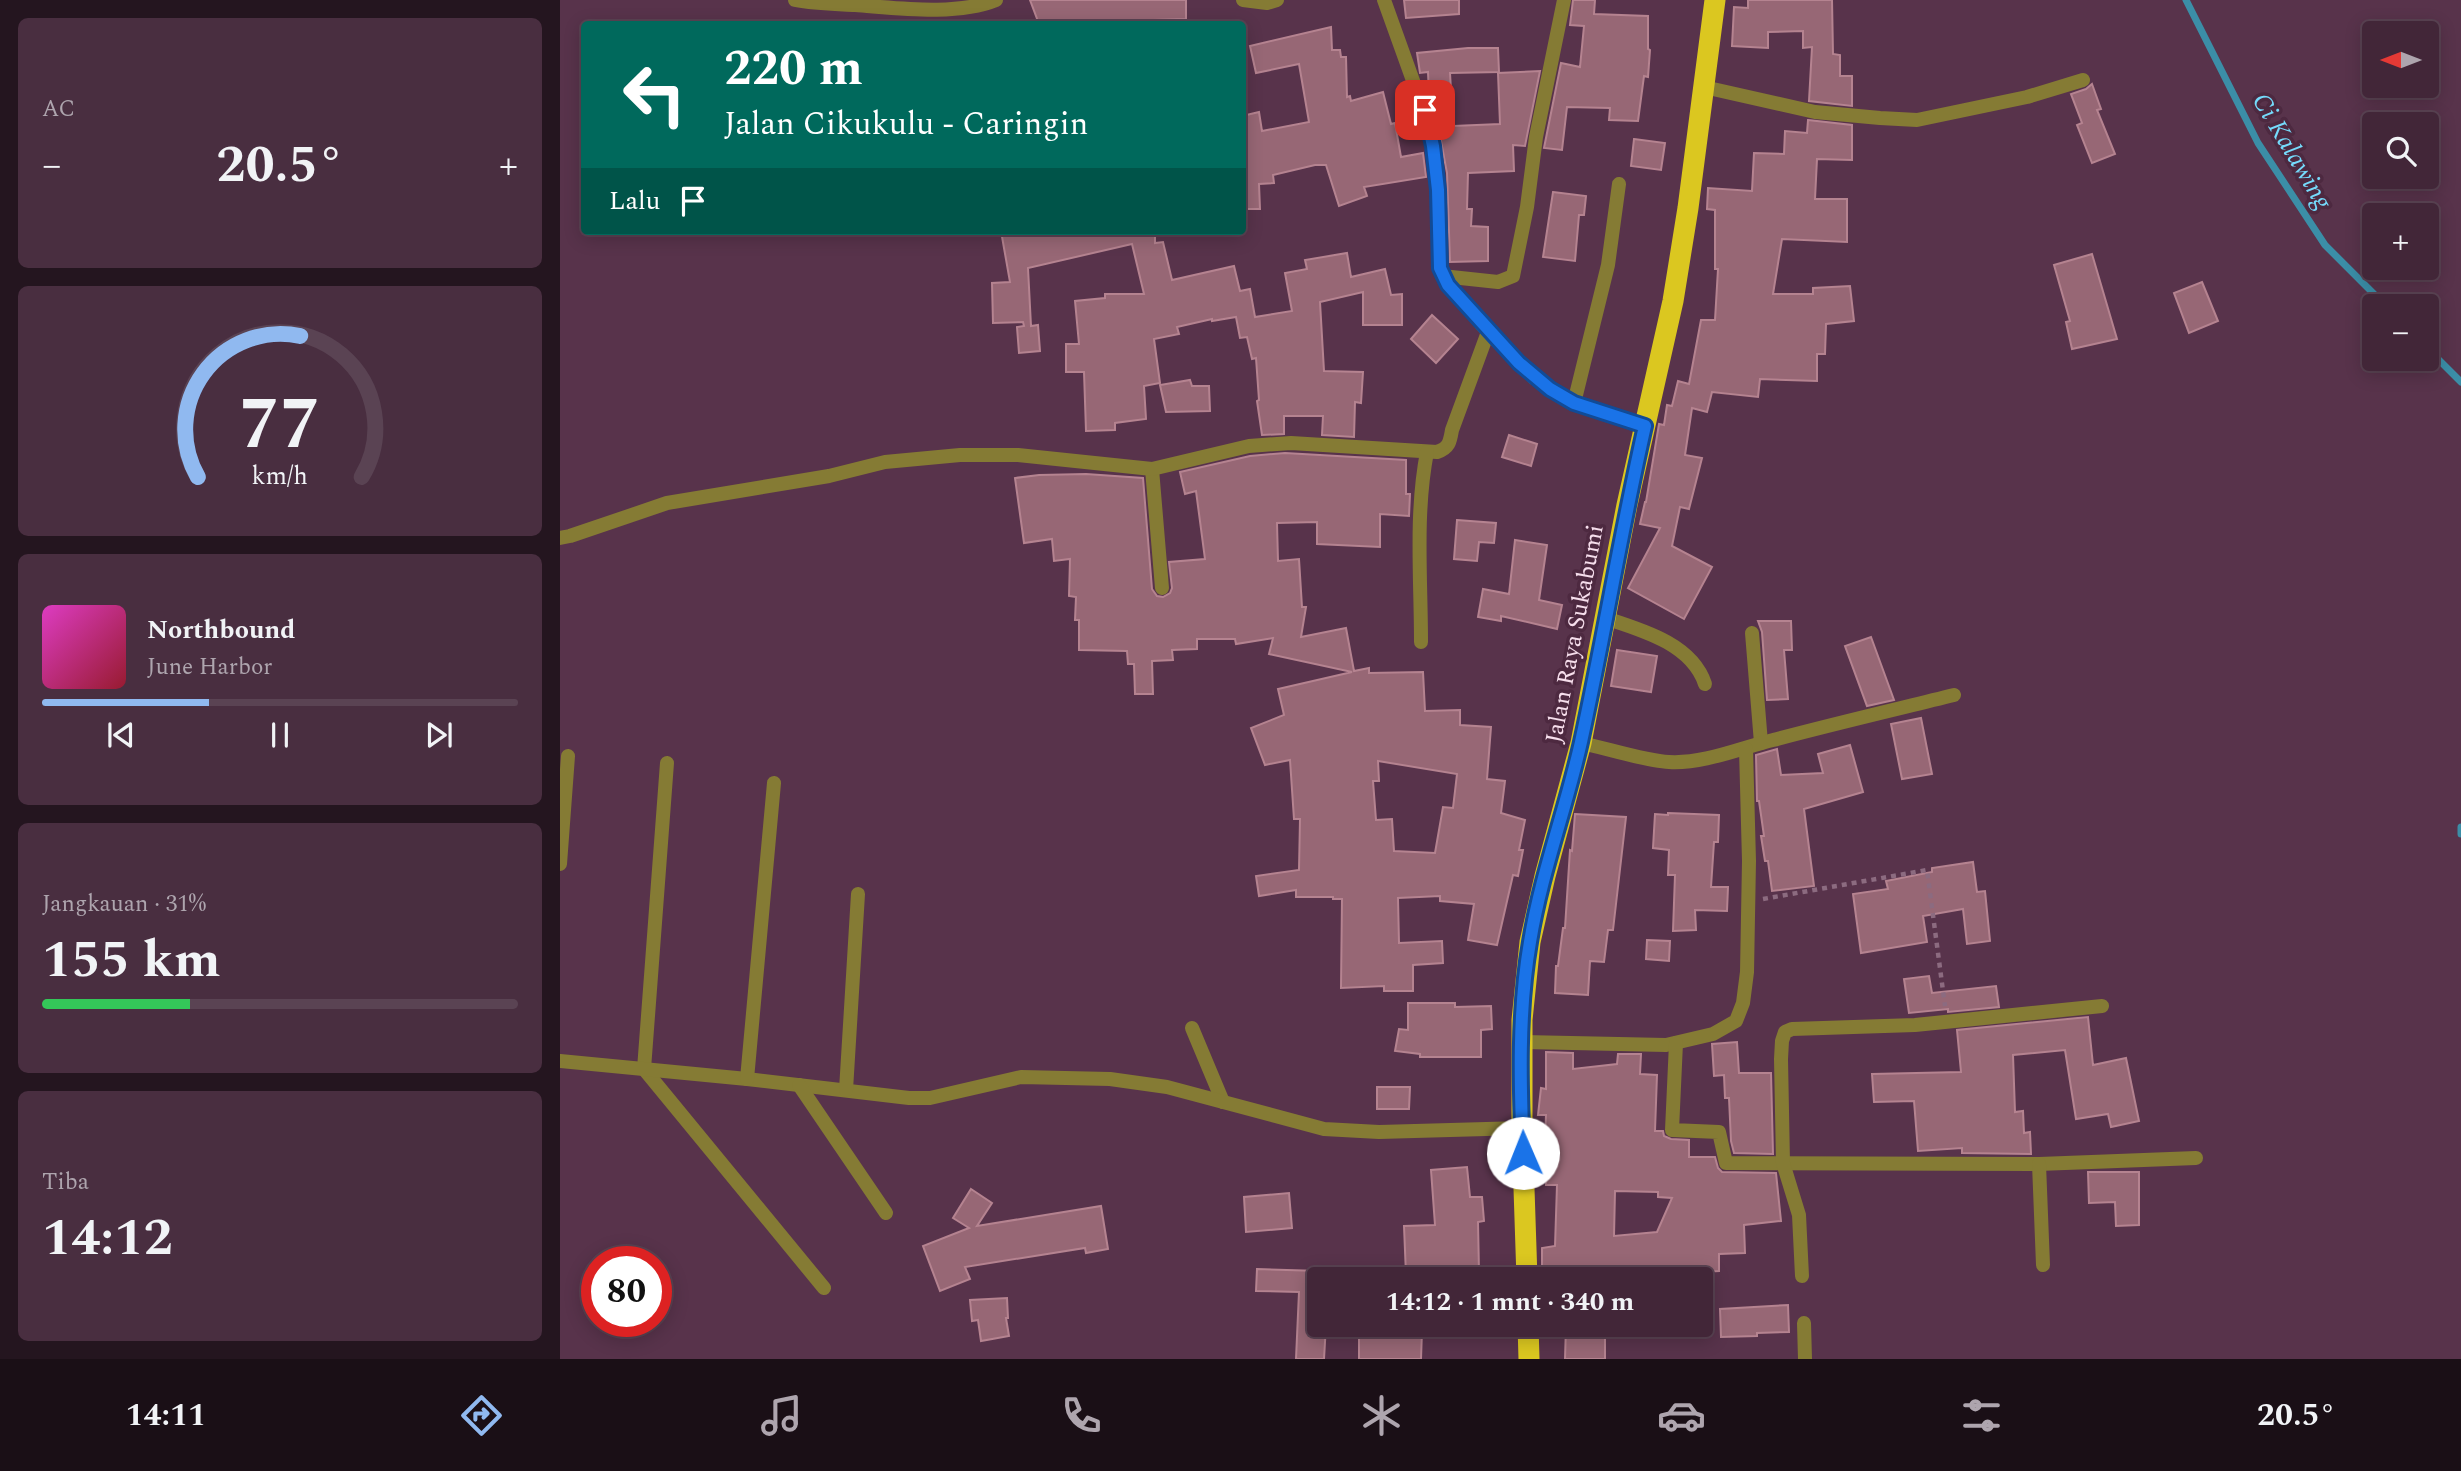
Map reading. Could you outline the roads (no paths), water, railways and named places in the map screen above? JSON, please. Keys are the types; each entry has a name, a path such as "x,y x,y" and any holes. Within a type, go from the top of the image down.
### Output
{"highway":[{"name":"Jalan Raya Sukabumi","path":"1527,1267 1522,1042 1530,942 1581,743 1673,301 1715,0"},
{"path":"1528,1337 1529,1359"}],"street":[{"path":"795,0 918,9 987,4 996,0"},
{"path":"1243,0 1267,3 1277,0"},
{"path":"1384,0 1430,128 1438,190 1439,259 1442,276 1488,332 1534,378 1574,403 1645,426"},
{"path":"1442,276 1498,282 1513,276 1527,207 1536,136 1564,0"},
{"path":"1704,87 1815,112 1917,120 2027,97 2082,80"},
{"path":"1574,403 1608,265 1619,184"},
{"path":"560,538 667,503 829,476 885,462 960,455 1018,456 1152,469 1269,443 1427,452 1445,449 1450,443 1452,430 1488,332"},
{"path":"1421,642 1420,522 1427,452"},
{"path":"1152,469 1162,588"},
{"path":"1605,618 1635,628 1673,646 1701,670 1705,684"},
{"path":"1752,634 1761,743"},
{"path":"1581,743 1669,762 1746,749 1954,695"},
{"path":"1522,1042 1666,1045 1713,1034 1736,1021 1747,972 1749,902 1746,749"},
{"path":"560,863 568,756"},
{"path":"667,763 644,1069 824,1288"},
{"path":"747,1079 774,783"},
{"path":"846,1090 858,894"},
{"path":"1802,1276 1799,1215 1783,1163 1781,1059 1784,1032 1793,1029 1947,1022 2102,1006"},
{"path":"1192,1028 1223,1102"},
{"path":"1676,1043 1672,1130 1720,1132 1726,1163 2039,1164 2196,1158"},
{"path":"560,1061 909,1098 930,1098 1021,1077 1110,1079 1167,1087 1324,1129 1379,1132 1522,1128"},
{"path":"799,1085 886,1213"},
{"path":"2039,1164 2043,1265"},
{"path":"1804,1323 1805,1359"}],"waterway":[{"name":"Ci Kalawing","path":"2186,0 2258,143 2325,245 2374,294"},
{"name":"Ci Kalawing","path":"2439,360 2461,382"},
{"name":"Ci Kalawing","path":"2461,827 2461,834"}]}
